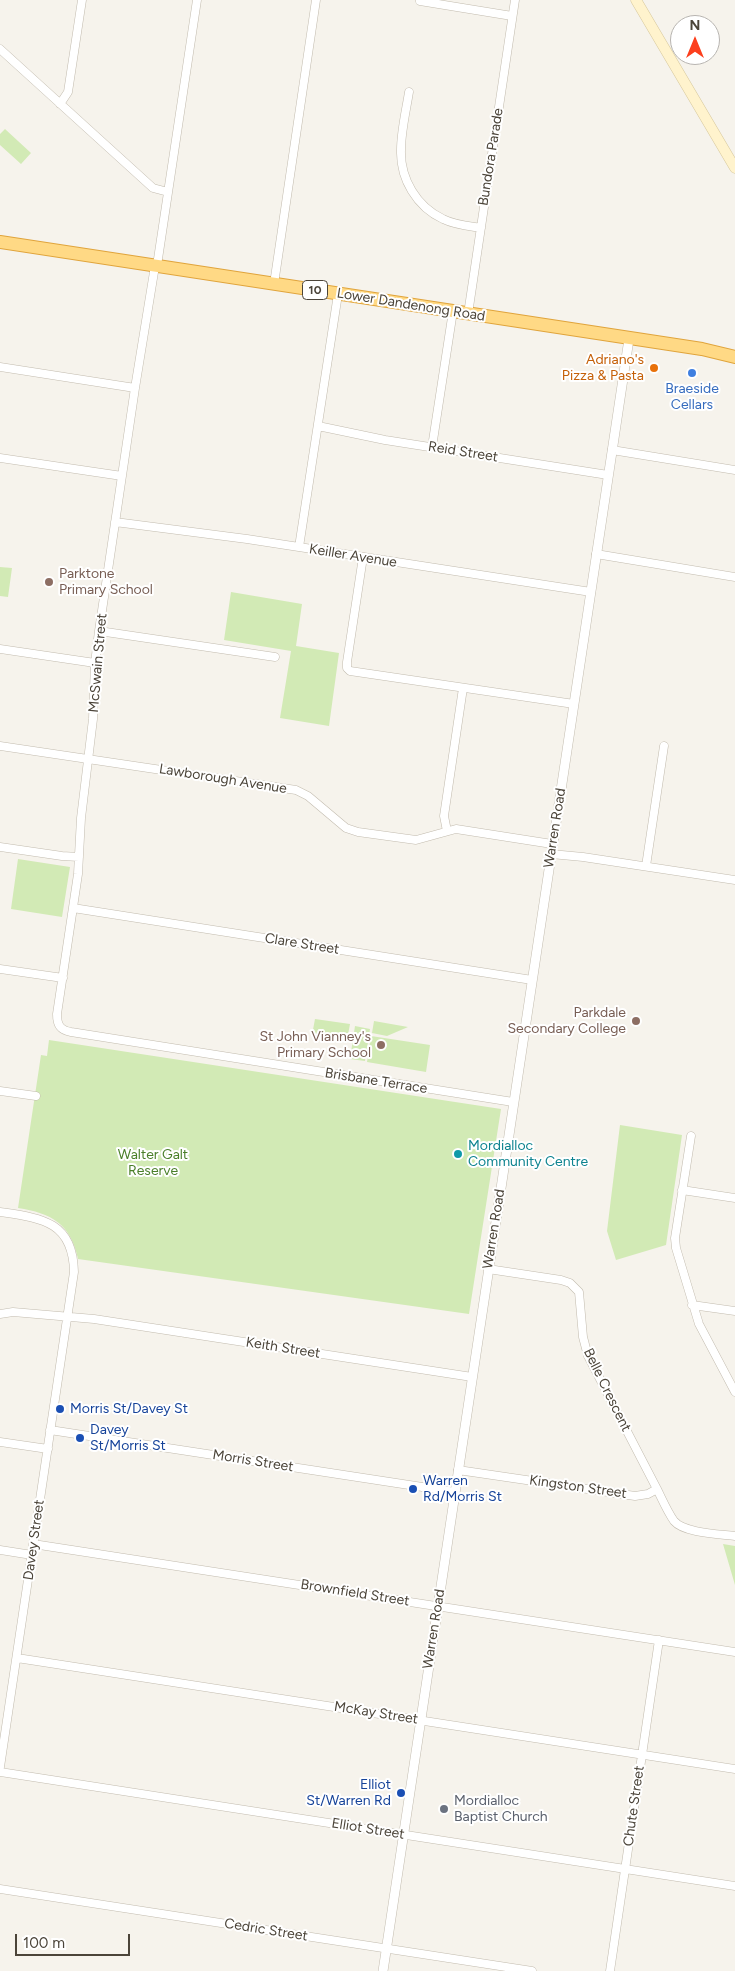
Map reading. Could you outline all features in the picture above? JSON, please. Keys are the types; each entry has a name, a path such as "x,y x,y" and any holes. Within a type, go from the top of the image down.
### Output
{"highway":[{"name":"Lower Dandenong Road","path":"0,242 453,311 702,350 735,357"},
{"name":"Lower Dandenong Road","path":"702,350 735,350"}],"main road":[{"path":"636,0 735,168"}],"street":[{"path":"60,104 68,92 82,0"},
{"name":"McSwain Street","path":"62,1030 57,1020 79,857 80,818 93,719 95,663 99,631 135,388 168,192 197,0"},
{"path":"274,284 316,0"},
{"name":"Bundora Parade","path":"468,314 515,0"},
{"path":"420,1 512,16"},
{"path":"0,49 153,188 168,192"},
{"path":"409,92 401,152 402,168 409,188 420,203 442,219 480,228"},
{"path":"299,547 338,294"},
{"path":"432,447 453,311"},
{"name":"Warren Road","path":"383,1971 629,339"},
{"path":"0,367 135,388"},
{"name":"Reid Street","path":"318,426 385,440 608,474"},
{"path":"612,450 735,470"},
{"path":"0,458 122,476"},
{"name":"Keiller Avenue","path":"115,522 299,547 591,592"},
{"path":"596,554 735,576"},
{"path":"363,557 347,662 348,668 356,673 574,704"},
{"path":"99,631 275,657"},
{"path":"0,649 95,663"},
{"path":"447,831 444,816 463,688"},
{"name":"Lawborough Avenue","path":"0,746 296,790 308,796 346,828 358,832 416,840 447,831 462,830 583,857 735,879"},
{"path":"646,866 664,746"},
{"path":"0,847 79,857"},
{"name":"Clare Street","path":"73,908 532,980"},
{"path":"0,969 63,978"},
{"name":"Brisbane Terrace","path":"62,1030 513,1102"},
{"path":"0,1091 36,1096"},
{"path":"691,1136 682,1190 676,1248 692,1304 700,1324 735,1392"},
{"path":"682,1190 735,1198"},
{"name":"Davey Street","path":"0,1212 40,1218 50,1223 62,1234 71,1252 74,1266 0,1767"},
{"name":"Belle Crescent","path":"488,1269 561,1280 570,1283 576,1288 580,1298 583,1337 588,1356 657,1489"},
{"path":"692,1304 735,1311"},
{"name":"Keith Street","path":"0,1314 13,1312 94,1319 472,1377"},
{"name":"Morris Street","path":"50,1430 455,1492"},
{"path":"0,1442 48,1449"},
{"name":"Kingston Street","path":"458,1470 635,1496 648,1494 657,1489"},
{"path":"657,1489 672,1517 680,1526 687,1529 735,1536"},
{"name":"Brownfield Street","path":"33,1544 735,1652"},
{"path":"0,1550 32,1555"},
{"name":"Chute Street","path":"610,1971 659,1640"},
{"name":"McKay Street","path":"16,1658 735,1769"},
{"name":"Elliot Street","path":"0,1772 735,1886"},
{"name":"Cedric Street","path":"0,1890 532,1971"}],"green space":[{"path":"5,129 31,153 21,164 0,145 0,134"},
{"path":"0,567 12,568 8,597 0,596"},
{"path":"231,592 302,604 296,646 339,653 329,726 280,718 291,651 224,640"},
{"path":"18,859 70,867 62,917 11,909"},
{"path":"315,1019 350,1024 347,1040 312,1035"},
{"path":"374,1021 408,1027 387,1036 372,1033"},
{"path":"355,1026 370,1029 365,1061 350,1059"},
{"path":"371,1036 430,1045 426,1072 367,1062"},
{"name":"Walter Galt Reserve","path":"49,1040 501,1109 469,1314 78,1259 70,1237 58,1222 40,1213 18,1208 41,1055 47,1056"},
{"path":"620,1125 682,1135 666,1245 616,1260 607,1231"},
{"path":"723,1544 735,1546 735,1585"}],"place":[{"name":"Adriano's Pizza & Pasta","path":"654,368"},
{"name":"Braeside Cellars","path":"692,373"},
{"name":"Parktone Primary School","path":"49,582"},
{"name":"Parkdale Secondary College","path":"636,1021"},
{"name":"St John Vianney's Primary School","path":"381,1045"},
{"name":"Mordialloc Community Centre","path":"458,1154"},
{"name":"Morris St/Davey St","path":"60,1409"},
{"name":"Davey St/Morris St","path":"80,1438"},
{"name":"Warren Rd/Morris St","path":"413,1489"},
{"name":"Elliot St/Warren Rd","path":"401,1793"},
{"name":"Mordialloc Baptist Church","path":"444,1809"}]}
